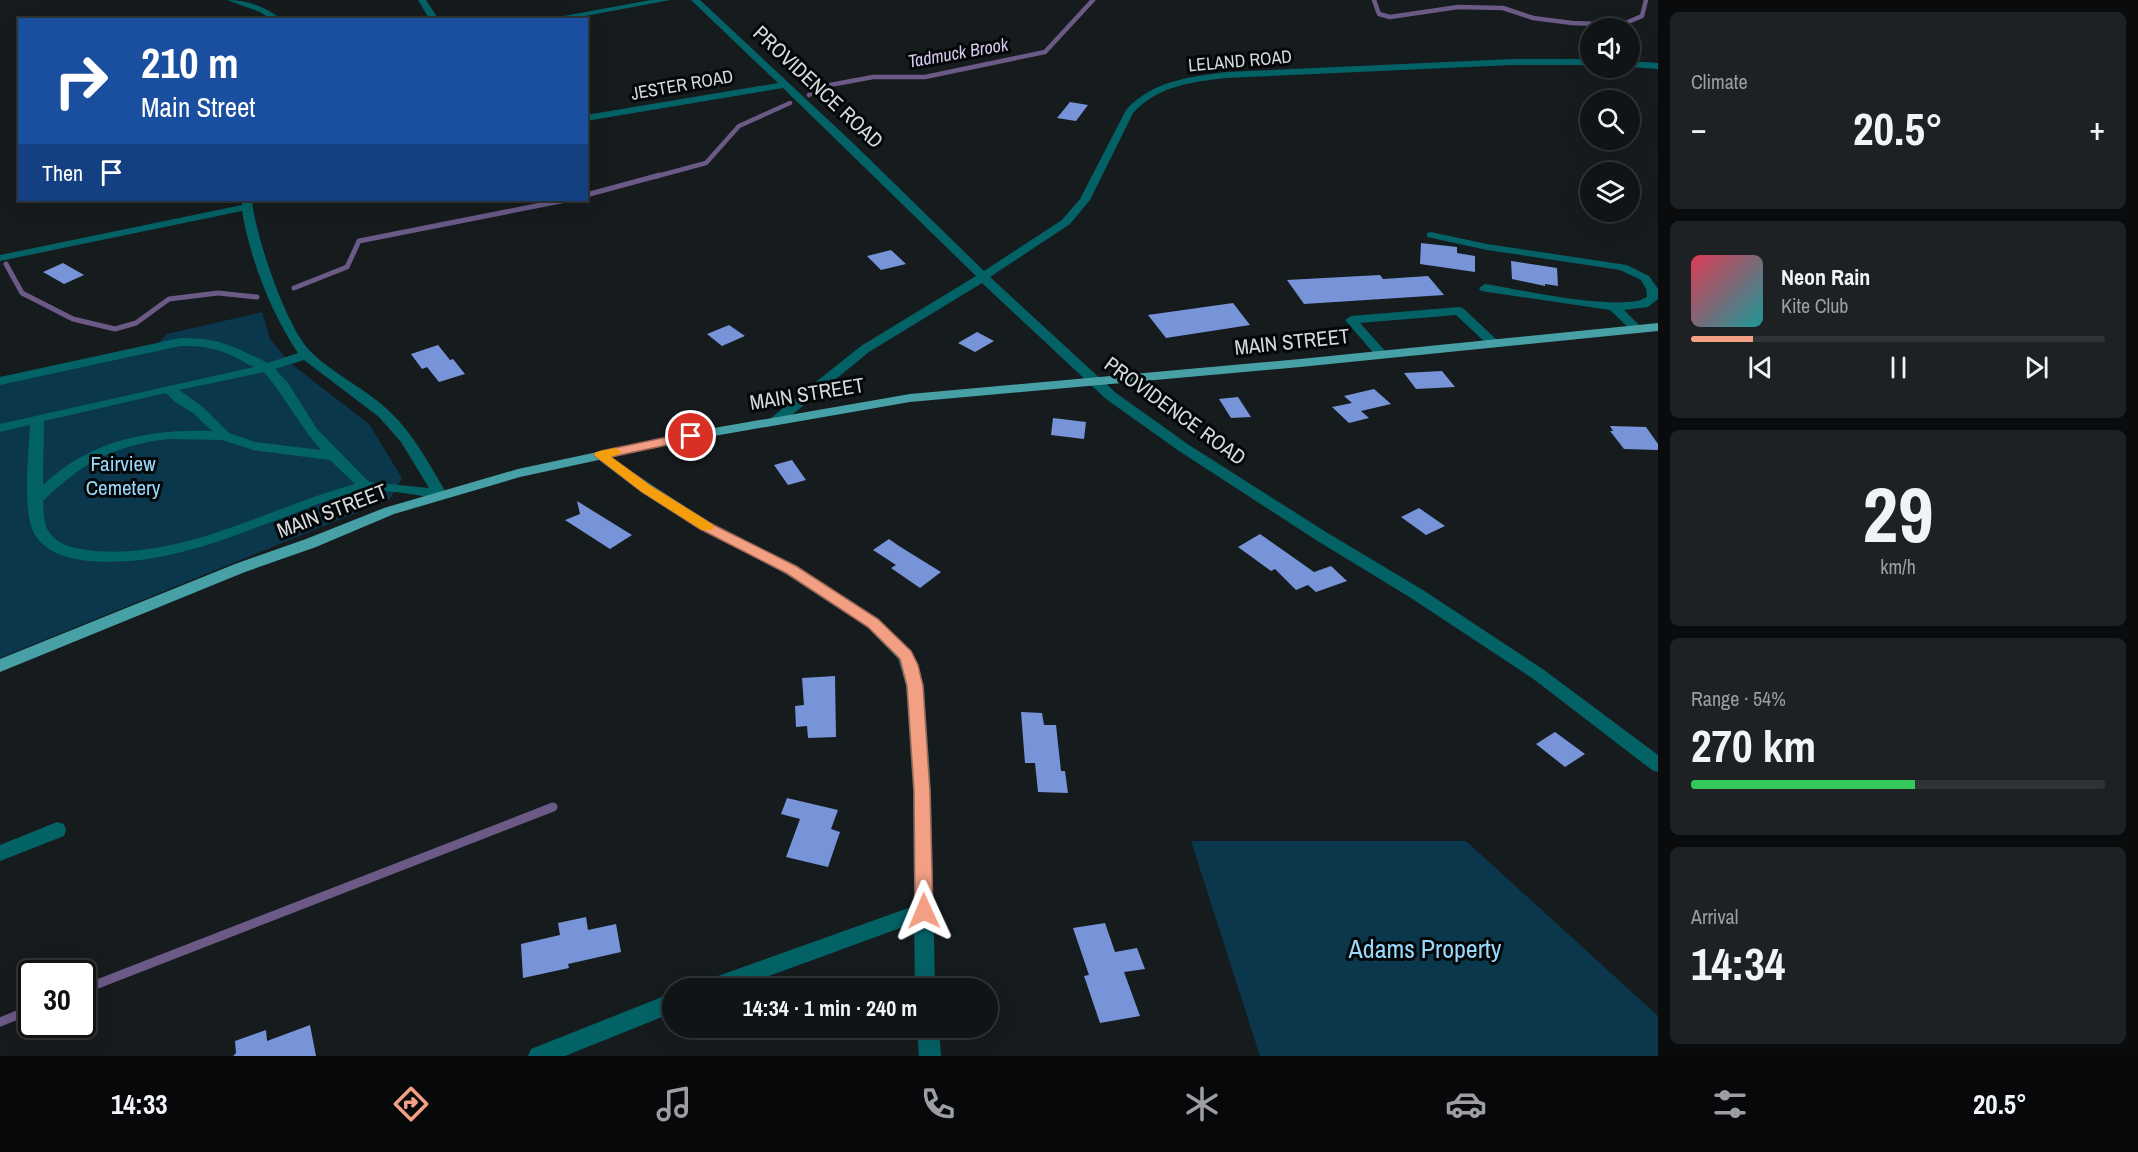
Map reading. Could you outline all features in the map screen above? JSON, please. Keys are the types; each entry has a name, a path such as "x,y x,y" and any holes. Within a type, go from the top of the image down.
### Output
{"main road":[{"name":"MAIN STREET","path":"0,666 240,568 390,511 440,494 518,473 601,455 777,420 910,398 1658,327"}],"street":[{"path":"231,0 263,10 275,18"},
{"path":"422,0 434,18"},
{"path":"558,18 666,0"},
{"name":"PROVIDENCE ROAD","path":"695,0 858,153 983,277 1111,396 1184,448 1321,536 1417,594 1538,674 1658,765"},
{"name":"LELAND ROAD","path":"777,420 865,349 983,277 1066,222 1085,200 1129,112 1138,100 1167,86 1226,75 1513,62 1580,62"},
{"path":"1640,65 1658,66"},
{"name":"JESTER ROAD","path":"588,118 783,85"},
{"path":"0,258 246,203 290,332 306,356 384,414 407,440 440,494"},
{"path":"1431,235 1488,247 1623,267 1645,278 1652,289 1653,298 1644,304 1614,308 1485,288"},
{"path":"1614,308 1637,329"},
{"path":"1382,354 1351,320 1460,311 1493,343"},
{"path":"0,381 143,349 190,341 224,346 267,368 283,386 312,431 365,486"},
{"path":"0,428 169,388 267,368 306,356"},
{"path":"169,388 180,399 198,410 224,436"},
{"path":"36,419 36,519 41,532 56,547 76,554 139,558 181,550 301,506 365,486 440,494"},
{"path":"36,500 63,471 87,457 113,445 166,435 224,436 253,446 334,456"},
{"path":"601,455 646,489 695,520 791,570 873,623 905,655 915,686 922,791 925,978"},
{"path":"0,854 57,830"},
{"path":"739,978 924,911"},
{"path":"539,1056 662,1008"},
{"path":"929,1038 930,1056"}],"green space":[{"name":"Fairview Cemetery","path":"262,312 270,339 290,363 369,424 402,478 390,499 0,658 0,378 156,345 167,334"},
{"name":"Adams Property","path":"1191,841 1466,841 1658,1016 1658,1056 1260,1056"}],"building":[{"path":"1070,102 1088,105 1076,121 1057,118"},
{"path":"1421,243 1457,247 1457,253 1475,256 1475,272 1420,264"},
{"path":"891,250 906,264 881,270 867,256"},
{"path":"1511,261 1557,268 1558,286 1545,284 1545,286 1512,279"},
{"path":"63,263 84,275 64,284 43,272"},
{"path":"1380,275 1383,279 1428,276 1444,295 1304,304 1287,280"},
{"path":"1233,303 1250,325 1166,338 1148,315"},
{"path":"729,325 745,336 722,346 707,334"},
{"path":"977,332 994,341 975,352 958,343"},
{"path":"438,345 465,374 439,382 427,367 422,369 411,354"},
{"path":"1442,371 1455,387 1416,389 1404,373"},
{"path":"1374,389 1391,404 1361,411 1369,418 1349,423 1332,407 1352,403 1344,396"},
{"path":"1238,397 1251,417 1231,418 1219,399"},
{"path":"1053,418 1086,422 1084,439 1051,435"},
{"path":"1610,426 1646,427 1658,444 1658,450 1624,449 1610,431 1613,431"},
{"path":"792,460 806,480 788,485 774,465"},
{"path":"577,501 632,535 610,549 565,520 580,514"},
{"path":"1419,508 1445,526 1426,535 1401,517"},
{"path":"1260,534 1314,572 1331,566 1347,581 1316,592 1308,585 1296,590 1275,569 1271,571 1238,547"},
{"path":"889,539 941,572 920,588 891,568 896,565 873,550"},
{"path":"835,676 836,737 808,738 807,726 796,727 795,706 804,705 802,678"},
{"path":"1021,712 1042,713 1044,725 1056,725 1061,771 1065,771 1068,793 1038,792 1035,763 1025,763"},
{"path":"1555,732 1585,754 1565,767 1536,744"},
{"path":"787,798 838,810 831,829 840,832 828,867 786,857 800,819 781,814"},
{"path":"586,917 588,930 616,924 621,952 568,964 569,968 523,978 521,944 560,935 558,923"},
{"path":"1105,923 1115,952 1137,948 1145,969 1124,972 1140,1016 1100,1023 1084,976 1089,975 1073,928"},
{"path":"310,1025 316,1056 233,1056 236,1053 235,1041 266,1030 267,1041"}],"waterway":[{"name":"Tadmuck Brook","path":"809,95 819,87 873,77 925,77 1045,52 1093,0"},
{"path":"1374,0 1379,14 1390,17 1458,7 1503,8 1533,18 1572,23 1621,25 1642,16 1646,0"},
{"name":"Tadmuck Brook","path":"654,177 706,163 739,126 790,103"},
{"name":"Tadmuck Brook","path":"588,194 660,175"},
{"name":"Tadmuck Brook","path":"294,288 347,267 359,241 561,201"},
{"name":"Tadmuck Brook","path":"6,264 22,293 73,319 115,329 136,323 169,299 218,293 257,297"},
{"path":"96,985 553,807"},
{"path":"0,1022 18,1015"}],"slow traffic":[{"path":"615,452 601,455 646,489 707,527"}],"route":[{"path":"691,436 601,455 646,489 705,526 791,570 873,623 905,655 910,665 915,686 922,791 924,911"}]}
